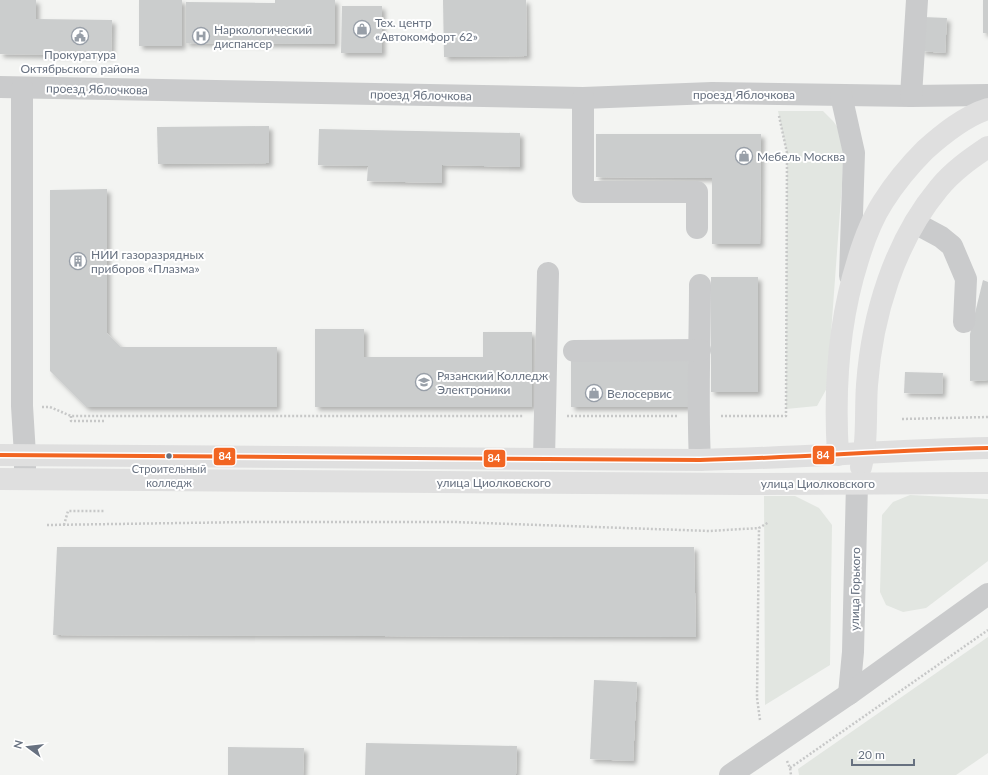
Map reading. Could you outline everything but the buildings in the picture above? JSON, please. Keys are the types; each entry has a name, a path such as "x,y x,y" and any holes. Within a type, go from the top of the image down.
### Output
{"main road":[{"path":"857,483 838,455 836,387 842,330 850,285 865,238 882,203 908,168 940,136 977,112 988,109"},
{"path":"857,483 864,453 867,385 872,340 883,298 896,259 915,222 939,188 964,163 988,147"},
{"name":"улица Циолковского","path":"0,455 700,460 770,459 864,453 988,448"},
{"name":"улица Циолковского","path":"0,479 988,483"}],"street":[{"path":"911,96 917,0"},
{"name":"проезд Яблочкова","path":"0,87 583,98 712,93 911,96 988,95"},
{"path":"22,88 22,406 25,479"},
{"path":"841,95 854,153 850,285"},
{"path":"583,98 583,192 697,192 697,228"},
{"path":"915,222 941,237 952,246 966,279 964,322"},
{"path":"544,459 548,273"},
{"path":"700,285 698,416 700,460"},
{"path":"574,351 700,350"},
{"name":"улица Горького","path":"849,694 854,652 857,483"},
{"path":"730,775 849,694 988,594"}],"path":[{"path":"22,406 50,407 71,416 786,416 787,153 778,111 778,94"},
{"path":"71,416 71,421 104,421"},
{"path":"902,418 988,417"},
{"path":"64,525 68,510 104,511"},
{"path":"48,525 250,522 454,522 710,531 759,528 769,522"},
{"path":"759,528 757,698 760,720"},
{"path":"790,768 988,630"},
{"path":"786,759 791,775"}],"shaded area":[{"path":"778,111 823,111 833,121 844,136 842,184 827,388 817,406 786,409 787,153"},
{"path":"910,495 988,499 988,561 926,608 903,612 886,605 880,592 882,515 893,502"},
{"path":"764,496 795,496 819,508 832,525 830,665 765,705"},
{"path":"988,637 988,753 956,775 799,775 798,769"}],"transit line":[{"name":"84","path":"0,455 700,460 988,448"}],"place":[{"name":"Тех. центр «Автокомфорт 62»","path":"362,29"},
{"name":"Прокуратура Октябрьского района","path":"80,36"},
{"name":"Наркологический диспансер","path":"201,36"},
{"name":"Мебель Москва","path":"744,156"},
{"name":"НИИ газоразрядных приборов «Плазма»","path":"78,261"},
{"name":"Рязанский Колледж Электроники","path":"424,382"},
{"name":"Велосервис","path":"594,393"},
{"name":"Строительный колледж","path":"169,456"}]}
